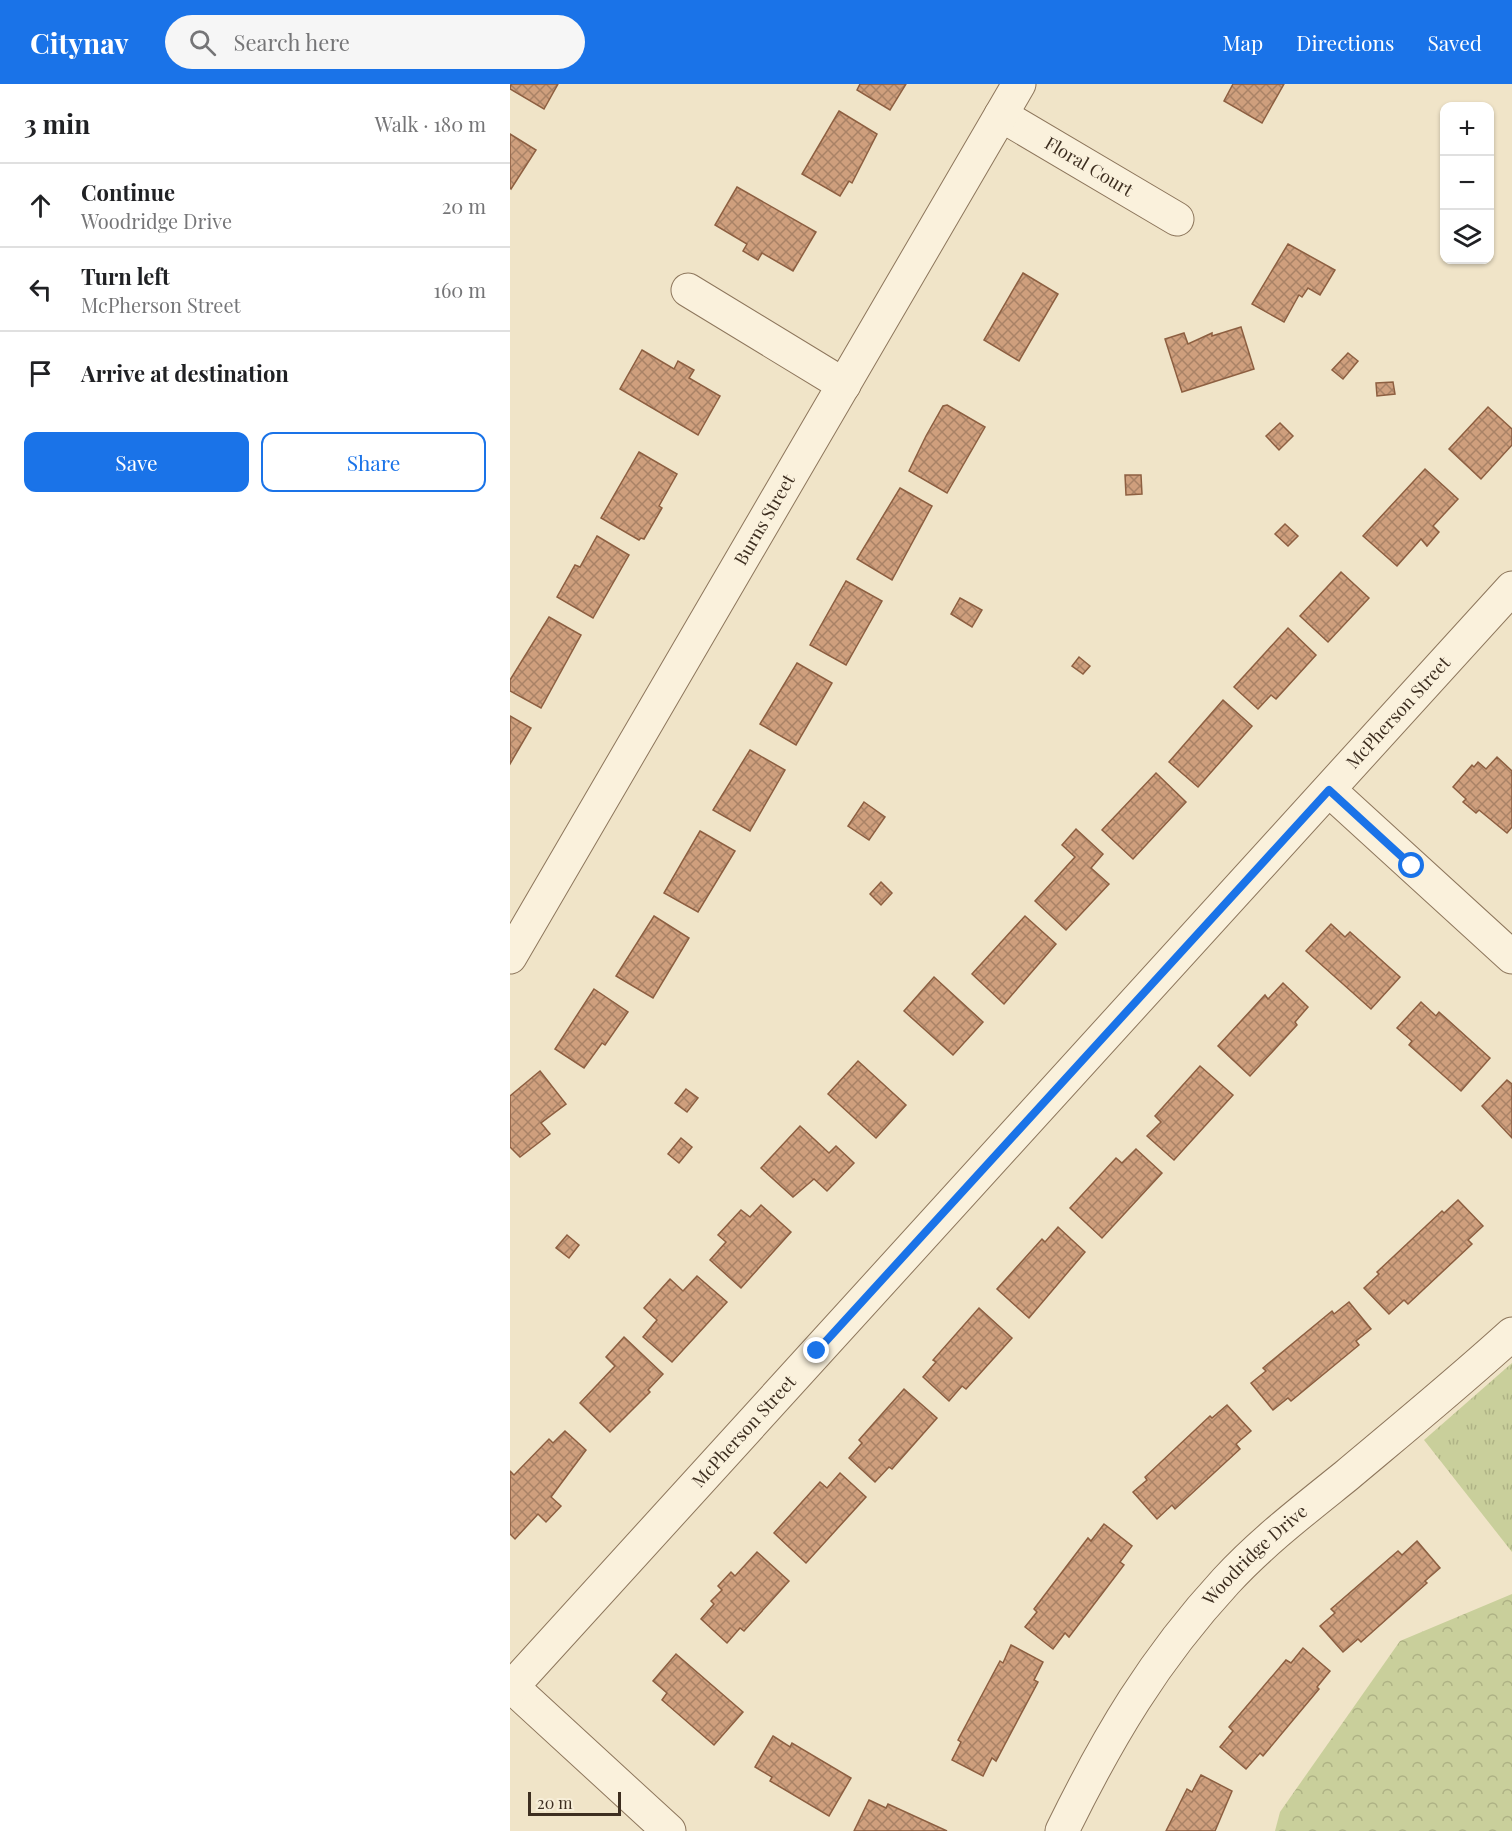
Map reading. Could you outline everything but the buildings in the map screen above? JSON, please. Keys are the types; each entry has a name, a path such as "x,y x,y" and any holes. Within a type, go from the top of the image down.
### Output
{"street":[{"name":"Burns Street","path":"510,957 1019,84"},
{"name":"Floral Court","path":"1001,115 1177,219"},
{"path":"687,290 844,385"},
{"name":"McPherson Street","path":"511,1687 1512,588"},
{"path":"1329,790 1512,957"},
{"name":"Woodridge Drive","path":"1062,1831 1099,1755 1140,1688 1184,1629 1227,1579 1280,1529 1512,1334"},
{"path":"511,1687 669,1831"}],"green space":[{"path":"1512,1363 1512,1552 1424,1440"},
{"path":"1512,1594 1512,1831 1275,1831 1280,1812 1400,1641"}],"route":[{"path":"817,1351 1329,790 1412,866"}]}
